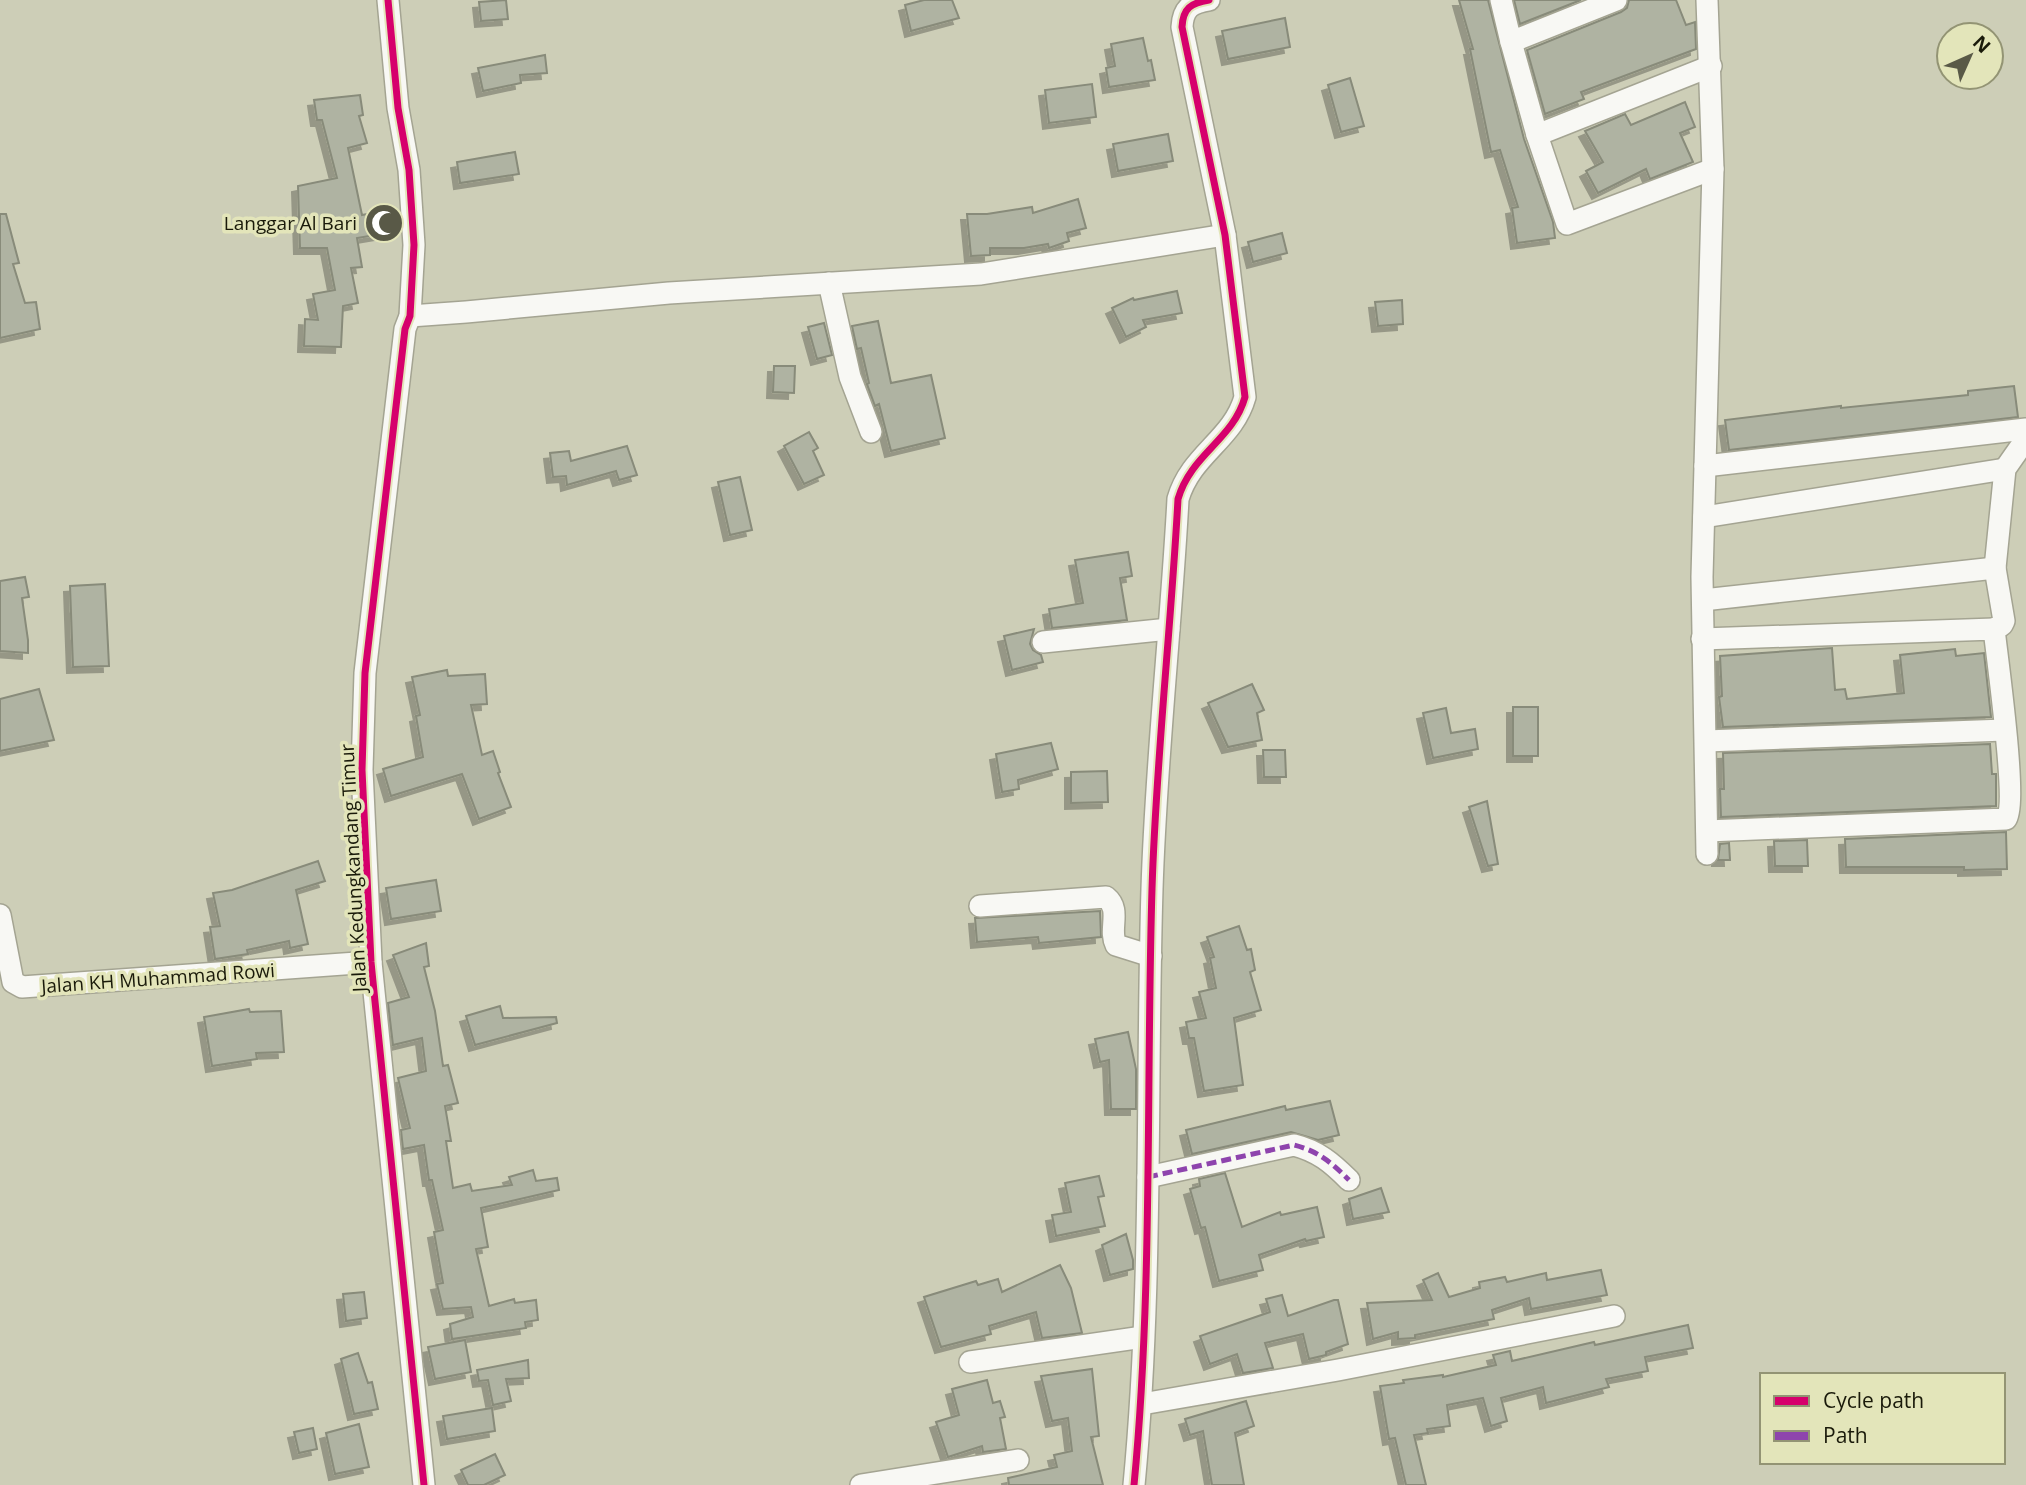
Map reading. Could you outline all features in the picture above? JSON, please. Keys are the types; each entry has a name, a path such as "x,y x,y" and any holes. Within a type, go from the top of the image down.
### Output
{"street":[{"name":"Jalan Kedungkandang Timur","path":"388,0 397,96 409,170 414,246 410,316 405,329 363,706 362,770 371,962 424,1485"},
{"path":"1133,1485 1142,1404 1155,800 1178,499 1183,481 1240,416 1245,397 1225,235 1182,27 1184,5 1209,0"},
{"path":"1501,0 1537,135 1566,222 1569,224 1713,169"},
{"path":"1511,42 1616,0"},
{"path":"1707,0 1713,169 1702,639 1707,854"},
{"path":"1537,135 1711,66"},
{"path":"410,316 669,293 981,274 1225,235"},
{"path":"829,283 850,377 871,432"},
{"path":"1705,466 2026,429"},
{"path":"1702,639 1994,629 2004,621 1995,568 2005,469 2026,439"},
{"path":"1704,517 2005,469"},
{"path":"1703,600 1995,568"},
{"path":"1043,642 1169,629"},
{"path":"1707,831 2006,819 2010,814 2010,787 1994,629"},
{"path":"1706,741 2005,730"},
{"path":"980,906 1106,897 1114,908 1113,940 1116,945 1151,956"},
{"name":"Jalan KH Muhammad Rowi","path":"0,915 13,982 22,987 371,962"},
{"path":"1148,1177 1294,1145 1312,1150 1330,1161 1349,1180"},
{"path":"1142,1404 1338,1370 1614,1316"},
{"path":"970,1362 1143,1337"},
{"path":"861,1485 1018,1460"}],"building":[{"path":"506,0 508,19 481,21 479,2"},
{"path":"924,0 952,0 959,18 911,31 905,5"},
{"path":"1459,0 1488,0 1524,139 1553,222 1555,238 1517,243 1512,208 1518,207 1500,150 1491,152 1470,49 1473,49"},
{"path":"1514,0 1581,0 1520,24"},
{"path":"1629,0 1676,0 1686,25 1695,22 1696,49 1581,92 1584,99 1545,114 1527,50 1621,12 1627,8"},
{"path":"1285,18 1290,47 1228,59 1222,31"},
{"path":"1143,38 1155,80 1109,87 1106,68 1115,66 1111,44"},
{"path":"545,55 547,73 520,75 521,83 483,91 478,68"},
{"path":"1350,78 1364,126 1341,132 1328,85"},
{"path":"1092,84 1096,117 1049,123 1045,90"},
{"path":"360,95 363,115 359,116 367,143 348,148 362,215 389,210 393,232 357,238 362,267 351,268 358,303 343,306 341,347 304,346 305,319 318,320 313,294 335,290 327,248 300,248 298,186 337,178 322,120 317,120 314,100"},
{"path":"1685,102 1695,127 1680,133 1693,162 1650,179 1646,169 1598,193 1586,171 1603,162 1585,131 1625,114 1631,125"},
{"path":"1168,134 1173,161 1118,171 1113,144"},
{"path":"515,152 519,174 460,183 457,162"},
{"path":"1078,199 1086,228 1067,233 1069,241 1049,248 1048,244 1024,248 990,248 990,255 971,256 967,214 987,214 1032,207 1033,213"},
{"path":"0,214 6,214 19,263 13,264 25,303 36,302 40,329 0,338"},
{"path":"1282,233 1287,253 1253,262 1248,242"},
{"path":"1177,291 1182,313 1143,320 1146,327 1126,337 1112,308 1133,298 1134,300"},
{"path":"1402,300 1403,324 1378,326 1375,302"},
{"path":"878,321 891,383 931,375 945,438 891,451 879,404 875,406 867,384 869,383 861,348 857,349 852,326"},
{"path":"824,323 832,355 817,359 808,327"},
{"path":"774,366 795,366 794,393 773,392"},
{"path":"2014,386 2018,417 1729,450 1725,420 1968,395 1968,391"},
{"path":"809,432 818,448 813,451 824,475 804,484 784,446"},
{"path":"627,446 637,475 619,480 616,471 567,485 566,476 553,477 550,453 569,451 571,461"},
{"path":"740,477 752,530 730,535 718,482"},
{"path":"1128,552 1132,576 1120,578 1127,620 1052,628 1049,609 1083,603 1075,560"},
{"path":"25,577 29,597 22,598 28,653 0,651 0,581"},
{"path":"105,584 109,666 73,667 70,586"},
{"path":"1034,629 1030,644 1033,650 1041,655 1043,662 1012,670 1004,636"},
{"path":"1832,648 1835,690 1845,689 1847,699 1904,693 1900,655 1955,649 1956,656 1984,653 1991,717 1723,727 1719,697 1722,696 1720,656"},
{"path":"447,670 448,676 485,674 487,704 471,705 482,755 493,751 511,807 479,819 462,774 391,796 383,769 423,757 416,716 420,715 412,677"},
{"path":"1252,684 1264,710 1257,713 1262,740 1228,747 1208,703"},
{"path":"39,689 54,740 0,751 0,699"},
{"path":"1513,707 1538,707 1538,756 1513,756"},
{"path":"1446,708 1451,733 1475,729 1478,749 1433,758 1423,713"},
{"path":"1051,743 1058,769 1018,780 1019,789 1002,792 996,754"},
{"path":"1990,744 1992,774 1996,774 1996,806 1721,817 1720,789 1724,789 1723,753"},
{"path":"1263,750 1285,750 1286,777 1264,777"},
{"path":"1107,771 1108,802 1071,803 1071,772"},
{"path":"1487,801 1498,864 1488,866 1469,807"},
{"path":"2006,832 2007,869 1846,867 1845,839"},
{"path":"1807,840 1808,866 1775,866 1774,841"},
{"path":"1729,843 1730,860 1718,860 1720,844"},
{"path":"318,861 325,881 296,890 308,944 290,948 289,941 247,950 248,954 215,959 210,927 220,926 213,893 232,890"},
{"path":"436,880 441,911 391,919 386,888"},
{"path":"1100,911 1101,937 1039,943 1038,937 977,942 975,918"},
{"path":"1239,926 1247,950 1251,949 1255,970 1250,972 1261,1010 1234,1018 1243,1085 1204,1091 1194,1038 1189,1038 1186,1022 1206,1018 1199,992 1216,988 1210,958 1214,957 1207,937"},
{"path":"426,943 429,966 424,967 435,1011 443,1066 448,1065 458,1103 445,1106 451,1141 446,1141 453,1188 470,1184 472,1191 512,1185 509,1177 533,1170 536,1181 557,1178 559,1190 481,1208 488,1247 476,1249 489,1306 514,1299 515,1303 536,1300 538,1320 525,1322 526,1328 452,1339 450,1324 473,1317 471,1307 443,1309 437,1284 443,1283 434,1232 443,1230 432,1180 429,1180 424,1145 403,1149 401,1130 410,1128 398,1078 426,1071 422,1038 393,1045 388,1003 409,997 393,955"},
{"path":"500,1006 503,1018 556,1017 557,1023 475,1045 466,1016"},
{"path":"249,1009 250,1012 281,1011 284,1052 256,1053 257,1059 212,1066 204,1017"},
{"path":"1128,1032 1136,1069 1136,1109 1111,1109 1109,1060 1100,1062 1095,1039"},
{"path":"1330,1101 1339,1135 1318,1140 1291,1132 1192,1154 1186,1130 1285,1106 1286,1110"},
{"path":"1225,1173 1242,1227 1280,1212 1281,1215 1317,1207 1324,1237 1305,1239 1259,1255 1263,1270 1219,1281 1205,1227 1201,1228 1190,1189 1200,1186 1199,1179"},
{"path":"1099,1176 1104,1196 1098,1197 1105,1226 1056,1236 1052,1215 1071,1212 1065,1183"},
{"path":"1381,1188 1389,1212 1353,1219 1349,1199"},
{"path":"1126,1234 1133,1269 1110,1275 1102,1245"},
{"path":"1060,1265 1071,1288 1082,1333 1042,1338 1036,1312 989,1326 991,1334 941,1347 924,1297 976,1281 978,1285 998,1279 1002,1292"},
{"path":"1601,1270 1607,1295 1531,1309 1529,1298 1492,1310 1494,1319 1415,1335 1415,1338 1398,1339 1398,1332 1373,1339 1367,1303 1432,1300 1423,1280 1438,1273 1449,1297 1480,1288 1479,1282 1505,1277 1507,1282 1546,1273 1547,1280"},
{"path":"364,1292 367,1318 346,1321 343,1294"},
{"path":"1282,1295 1288,1316 1338,1300 1348,1344 1326,1352 1326,1355 1309,1359 1303,1334 1265,1343 1273,1368 1243,1373 1237,1354 1210,1364 1200,1336 1270,1312 1266,1299"},
{"path":"1688,1325 1693,1348 1645,1357 1648,1371 1606,1379 1609,1387 1546,1403 1543,1387 1501,1398 1507,1421 1491,1426 1483,1398 1447,1405 1450,1426 1427,1429 1428,1433 1414,1435 1426,1485 1406,1485 1395,1438 1389,1439 1380,1386 1404,1383 1403,1380 1443,1377 1496,1365 1493,1355 1510,1351 1512,1361 1594,1342 1595,1345"},
{"path":"465,1340 471,1372 435,1379 428,1347"},
{"path":"358,1353 368,1383 372,1382 378,1409 354,1414 341,1359"},
{"path":"528,1360 529,1378 506,1379 511,1401 493,1405 488,1380 479,1381 477,1370"},
{"path":"1092,1369 1099,1436 1091,1437 1103,1485 1009,1485 1008,1478 1057,1467 1054,1455 1072,1451 1068,1418 1052,1421 1041,1376"},
{"path":"987,1380 993,1403 1000,1401 1005,1417 1000,1418 1006,1449 983,1452 982,1446 948,1457 936,1422 959,1415 952,1389"},
{"path":"1246,1401 1254,1426 1235,1433 1244,1485 1212,1485 1203,1431 1190,1435 1185,1419"},
{"path":"492,1408 495,1431 447,1439 443,1416"},
{"path":"359,1424 369,1467 335,1474 326,1433"},
{"path":"313,1428 317,1449 299,1453 294,1432"},
{"path":"495,1454 505,1475 484,1485 468,1485 461,1470"}],"marked path":[{"path":"1148,1177 1294,1145 1324,1158 1349,1180"}],"cycle path":[{"path":"388,0 398,108 409,170 414,245 410,316 405,329 365,673 362,770 371,962 424,1485"},
{"path":"1134,1485 1144,1336 1154,840 1178,499 1192,470 1231,425 1245,397 1225,235 1182,27 1186,11 1197,3 1209,0"}],"place":[{"name":"Langgar Al Bari","path":"384,223"}]}
